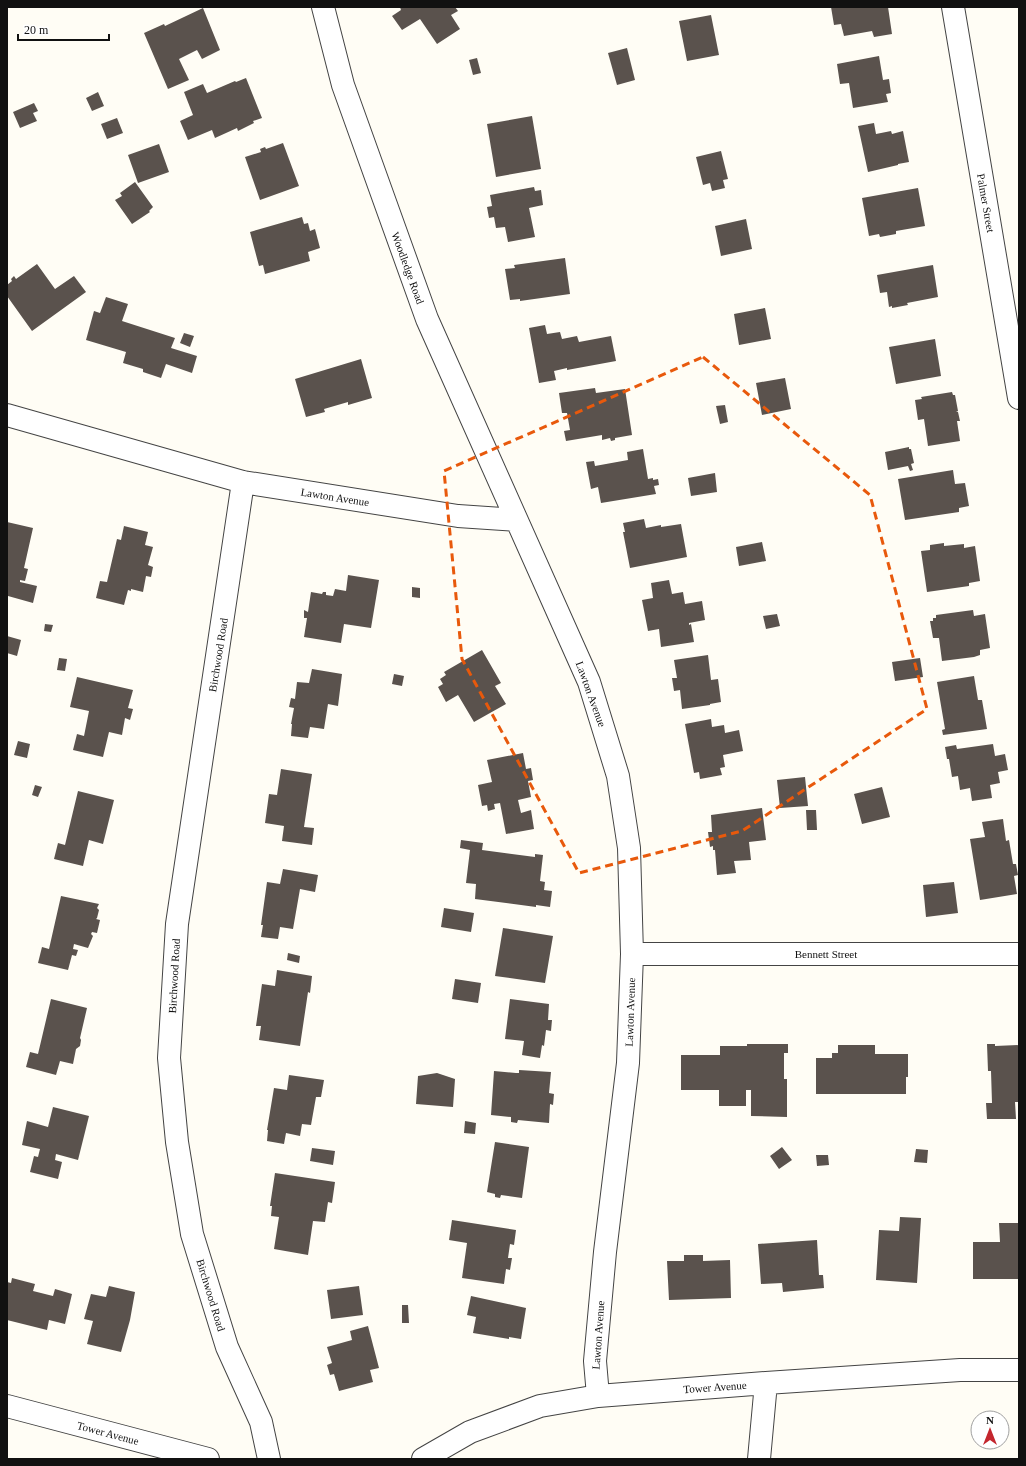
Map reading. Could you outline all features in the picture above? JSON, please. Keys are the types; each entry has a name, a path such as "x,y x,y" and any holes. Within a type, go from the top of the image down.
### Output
{"street":[{"name":"Woodledge Road","path":"323,7 343,85 426,319 516,520"},
{"name":"Palmer Street","path":"952,7 1019,398"},
{"name":"Lawton Avenue","path":"7,415 243,482 458,516 516,520 554,602 588,682 618,776 629,848 632,954 628,1063 605,1252 595,1361 598,1396"},
{"name":"Birchwood Road","path":"243,482 177,924 170,1058 177,1142 192,1234 226,1347 261,1422 269,1459"},
{"name":"Bennett Street","path":"632,954 1019,954"},
{"name":"Tower Avenue","path":"423,1459 470,1432 540,1406 598,1396 960,1370 1019,1370"},
{"path":"759,1459 766,1383"},
{"name":"Tower Avenue","path":"7,1406 208,1459"}],"highlighted area":[{"path":"703,357 870,495 927,709 742,831 579,873 462,659 444,471"}],"building":[{"path":"400,7 455,7 458,11 451,15 460,29 437,44 420,19 402,30 392,16 401,10"},
{"path":"831,7 888,7 892,34 874,37 872,31 844,36 841,24 834,25"},
{"path":"203,8 220,50 202,59 197,50 179,59 189,80 168,89 144,33 164,24 165,26"},
{"path":"711,15 719,55 687,61 679,21"},
{"path":"627,48 635,80 617,85 608,53"},
{"path":"879,56 883,80 889,79 891,93 886,94 888,102 853,108 849,83 840,84 837,64"},
{"path":"477,58 481,73 473,75 469,60"},
{"path":"246,78 262,118 253,121 254,123 238,131 237,128 215,138 212,130 188,140 180,121 193,115 184,92 203,84 207,93"},
{"path":"98,92 104,106 92,111 86,98"},
{"path":"34,103 38,111 33,113 37,121 20,128 13,112"},
{"path":"532,116 541,169 496,177 487,124"},
{"path":"117,118 123,133 107,139 101,124"},
{"path":"874,123 876,134 891,131 892,134 903,131 909,162 868,172 858,126"},
{"path":"283,143 299,186 260,200 245,157 261,152 260,149 265,147 266,149"},
{"path":"159,144 169,172 138,183 128,155"},
{"path":"721,151 728,179 723,180 725,188 712,191 710,183 703,185 696,157"},
{"path":"135,182 153,207 149,211 150,212 132,224 115,200 122,196 120,193"},
{"path":"534,187 535,191 541,190 543,205 529,208 535,237 508,242 505,227 496,228 494,217 489,218 487,207 492,206 490,195"},
{"path":"918,188 925,226 896,231 896,234 880,237 879,234 869,236 862,198"},
{"path":"302,217 304,224 308,223 310,231 315,229 320,248 308,252 310,261 265,274 263,265 259,266 250,232"},
{"path":"746,219 752,249 721,256 715,226"},
{"path":"565,258 570,294 520,301 520,299 510,300 505,269 515,268 514,265"},
{"path":"37,264 55,289 74,276 86,292 32,331 7,296 7,285 12,281 11,279 14,276 16,279"},
{"path":"933,265 938,297 907,303 908,305 892,308 892,306 889,307 887,292 880,293 877,275"},
{"path":"106,297 128,304 122,321 175,338 171,348 197,356 192,373 166,364 161,378 143,372 143,369 123,363 126,352 86,340 94,311 100,313"},
{"path":"765,308 771,339 739,345 734,314"},
{"path":"545,325 547,334 560,332 562,339 577,336 579,342 611,336 616,361 554,371 556,380 539,383 529,328"},
{"path":"184,333 194,336 190,347 180,343"},
{"path":"935,339 941,376 896,384 889,347"},
{"path":"361,359 372,398 348,405 348,402 324,409 325,412 306,417 295,379"},
{"path":"785,378 791,409 762,415 756,383"},
{"path":"595,388 596,393 625,389 632,435 615,438 615,440 611,441 610,438 602,440 602,435 566,441 564,431 570,430 567,413 562,413 559,393"},
{"path":"952,392 953,395 955,395 958,411 956,412 958,412 960,421 957,421 960,441 928,446 924,419 918,420 915,400 922,399 921,397"},
{"path":"725,405 728,422 720,424 716,406"},
{"path":"909,447 909,449 911,449 914,463 911,464 913,470 910,471 908,466 888,470 885,452"},
{"path":"643,449 648,479 658,479 659,485 654,486 656,494 601,503 598,487 591,489 586,462 594,461 595,466 628,460 627,452"},
{"path":"953,470 955,484 965,483 969,506 959,508 959,512 905,520 898,479"},
{"path":"715,473 717,492 691,496 688,478"},
{"path":"644,519 646,528 661,525 661,527 681,524 687,557 630,568 623,532 625,532 623,523"},
{"path":"7,522 33,528 24,568 28,569 25,581 20,580 20,582 37,586 33,603 8,596 7,598"},
{"path":"124,526 148,532 145,545 153,547 148,565 153,567 151,577 146,576 143,592 131,589 131,591 128,590 124,605 96,598 100,581 107,582 117,539 121,540"},
{"path":"762,542 766,561 739,566 736,547"},
{"path":"944,543 944,546 964,544 964,548 975,546 980,581 969,583 969,586 927,592 921,551 930,550 930,545"},
{"path":"348,575 379,580 371,628 344,624 341,643 304,637 307,618 304,618 304,610 308,612 311,592 322,594 323,592 326,592 326,595 333,596 335,589 346,591"},
{"path":"669,580 672,594 683,592 685,604 702,601 705,620 689,623 689,625 691,624 694,642 661,647 659,629 648,631 642,600 653,598 651,583"},
{"path":"412,587 420,588 420,598 412,597"},
{"path":"973,610 974,616 985,614 990,648 980,650 980,655 974,657 942,661 939,638 933,638 930,621 933,621 933,618 936,618 936,615"},
{"path":"777,614 780,626 766,629 763,616"},
{"path":"45,624 53,625 51,632 44,631"},
{"path":"7,636 21,640 17,656 7,653"},
{"path":"482,650 501,683 495,686 506,704 474,722 458,695 446,702 438,687 443,684 440,679 446,675 444,672"},
{"path":"708,655 711,680 718,679 721,702 682,709 680,690 674,691 672,678 677,678 674,660"},
{"path":"59,658 67,659 65,671 57,670"},
{"path":"920,658 923,677 895,681 892,662"},
{"path":"312,669 342,674 338,706 328,704 324,729 310,727 308,738 291,736 291,724 294,708 289,707 291,698 295,699 297,682 309,683"},
{"path":"394,674 404,676 402,686 392,684"},
{"path":"974,676 978,700 982,700 987,729 943,735 942,730 945,729 937,682"},
{"path":"77,677 133,690 128,708 133,709 130,720 125,718 122,735 109,732 103,757 73,750 77,734 84,736 89,711 70,707"},
{"path":"711,719 712,727 724,725 725,733 739,730 743,751 723,755 725,767 720,768 722,775 700,779 699,772 694,773 685,724"},
{"path":"18,741 30,744 27,758 14,755"},
{"path":"993,744 995,756 1005,754 1008,770 998,772 1000,783 990,785 992,798 972,801 970,788 960,790 958,776 952,777 945,747 956,745 957,749"},
{"path":"523,753 526,769 531,768 533,780 528,781 531,797 518,800 521,813 531,810 534,829 506,834 500,803 494,804 495,809 488,811 487,805 482,806 478,785 492,782 487,760"},
{"path":"281,769 312,774 304,827 314,828 312,845 282,841 284,826 265,823 269,794 277,795"},
{"path":"805,777 808,806 780,808 777,780"},
{"path":"35,785 42,787 38,797 32,795"},
{"path":"882,787 890,817 862,824 854,794"},
{"path":"78,791 114,800 103,844 89,840 83,866 54,859 58,843 65,845"},
{"path":"762,808 766,840 749,842 751,860 734,861 736,873 717,875 715,850 713,850 713,846 710,847 708,832 712,832 711,815"},
{"path":"806,810 816,810 817,830 807,830"},
{"path":"1003,819 1006,841 1009,840 1013,864 1016,864 1018,875 1014,876 1017,894 980,900 970,839 985,837 982,822"},
{"path":"461,840 483,843 482,850 535,857 535,854 543,855 540,881 545,882 544,890 552,891 550,907 536,905 536,907 475,899 476,884 466,883 470,850 460,848"},
{"path":"283,869 318,875 315,892 300,889 293,929 280,927 278,939 261,937 263,925 261,925 267,882 280,884"},
{"path":"954,882 958,913 926,917 923,885"},
{"path":"61,896 99,904 96,919 100,920 97,933 92,932 91,934 93,936 88,948 74,944 73,949 78,950 76,956 72,955 68,970 38,963 42,947 49,949"},
{"path":"444,908 474,913 471,932 441,927"},
{"path":"503,928 553,936 545,983 495,976"},
{"path":"288,953 300,956 299,963 287,960"},
{"path":"277,970 312,976 310,993 308,992 300,1046 259,1040 261,1026 256,1026 262,984 275,986"},
{"path":"455,979 481,983 478,1003 452,999"},
{"path":"51,999 87,1008 80,1038 80,1046 76,1049 73,1064 60,1061 56,1075 26,1067 30,1052 38,1054"},
{"path":"510,999 549,1004 548,1020 552,1020 551,1031 546,1030 544,1046 542,1045 540,1058 522,1055 524,1041 505,1039"},
{"path":"747,1044 788,1044 788,1053 784,1053 784,1079 787,1079 787,1117 751,1116 751,1090 746,1090 746,1106 719,1106 719,1090 681,1090 681,1055 720,1055 720,1046 747,1046"},
{"path":"987,1044 995,1044 995,1046 1019,1045 1019,1102 1015,1102 1016,1119 987,1119 986,1103 992,1103 991,1071 988,1071"},
{"path":"838,1045 875,1045 875,1054 908,1054 906,1094 816,1094 816,1058 832,1058 832,1053 838,1053"},
{"path":"519,1070 551,1072 549,1093 554,1094 553,1105 550,1104 549,1123 518,1120 517,1123 511,1122 511,1117 491,1115 494,1071 519,1073"},
{"path":"437,1073 455,1079 453,1107 416,1104 418,1076"},
{"path":"289,1075 324,1080 321,1097 316,1097 311,1125 302,1124 300,1136 286,1133 284,1144 267,1141 267,1130 274,1088 287,1090"},
{"path":"53,1107 89,1116 78,1160 56,1154 55,1160 62,1162 58,1179 30,1172 34,1156 38,1157 40,1149 22,1145 27,1121 48,1127"},
{"path":"465,1121 476,1123 475,1134 464,1133"},
{"path":"495,1142 529,1147 522,1198 501,1195 500,1198 495,1197 495,1194 487,1192"},
{"path":"782,1147 792,1160 779,1169 770,1156"},
{"path":"312,1148 335,1151 333,1165 310,1161"},
{"path":"916,1149 928,1150 927,1163 914,1162"},
{"path":"816,1155 828,1155 829,1165 817,1166"},
{"path":"275,1173 335,1182 332,1203 328,1202 325,1222 313,1221 308,1255 274,1249 279,1217 271,1216 272,1206 270,1206"},
{"path":"900,1217 921,1218 917,1283 876,1280 879,1230 899,1231"},
{"path":"452,1220 516,1230 514,1245 510,1244 508,1258 512,1258 510,1270 506,1269 504,1284 462,1278 467,1243 449,1240"},
{"path":"999,1223 1018,1223 1018,1279 973,1279 973,1242 1000,1242"},
{"path":"817,1240 819,1275 823,1275 824,1288 783,1292 782,1283 761,1284 758,1244"},
{"path":"684,1255 703,1255 703,1261 730,1260 731,1298 669,1300 667,1261 684,1261"},
{"path":"12,1278 35,1284 33,1291 53,1296 55,1289 72,1294 65,1324 49,1320 47,1330 7,1320 7,1282 11,1283"},
{"path":"109,1286 135,1292 130,1320 121,1352 87,1344 93,1321 84,1319 91,1294 106,1297"},
{"path":"359,1286 363,1315 331,1319 327,1290"},
{"path":"471,1296 526,1308 521,1339 509,1337 509,1339 473,1333 476,1317 467,1315"},
{"path":"402,1305 408,1305 409,1323 402,1323"},
{"path":"368,1326 379,1368 370,1370 373,1382 339,1391 334,1374 330,1375 327,1365 332,1363 327,1347 352,1340 350,1331"}]}
